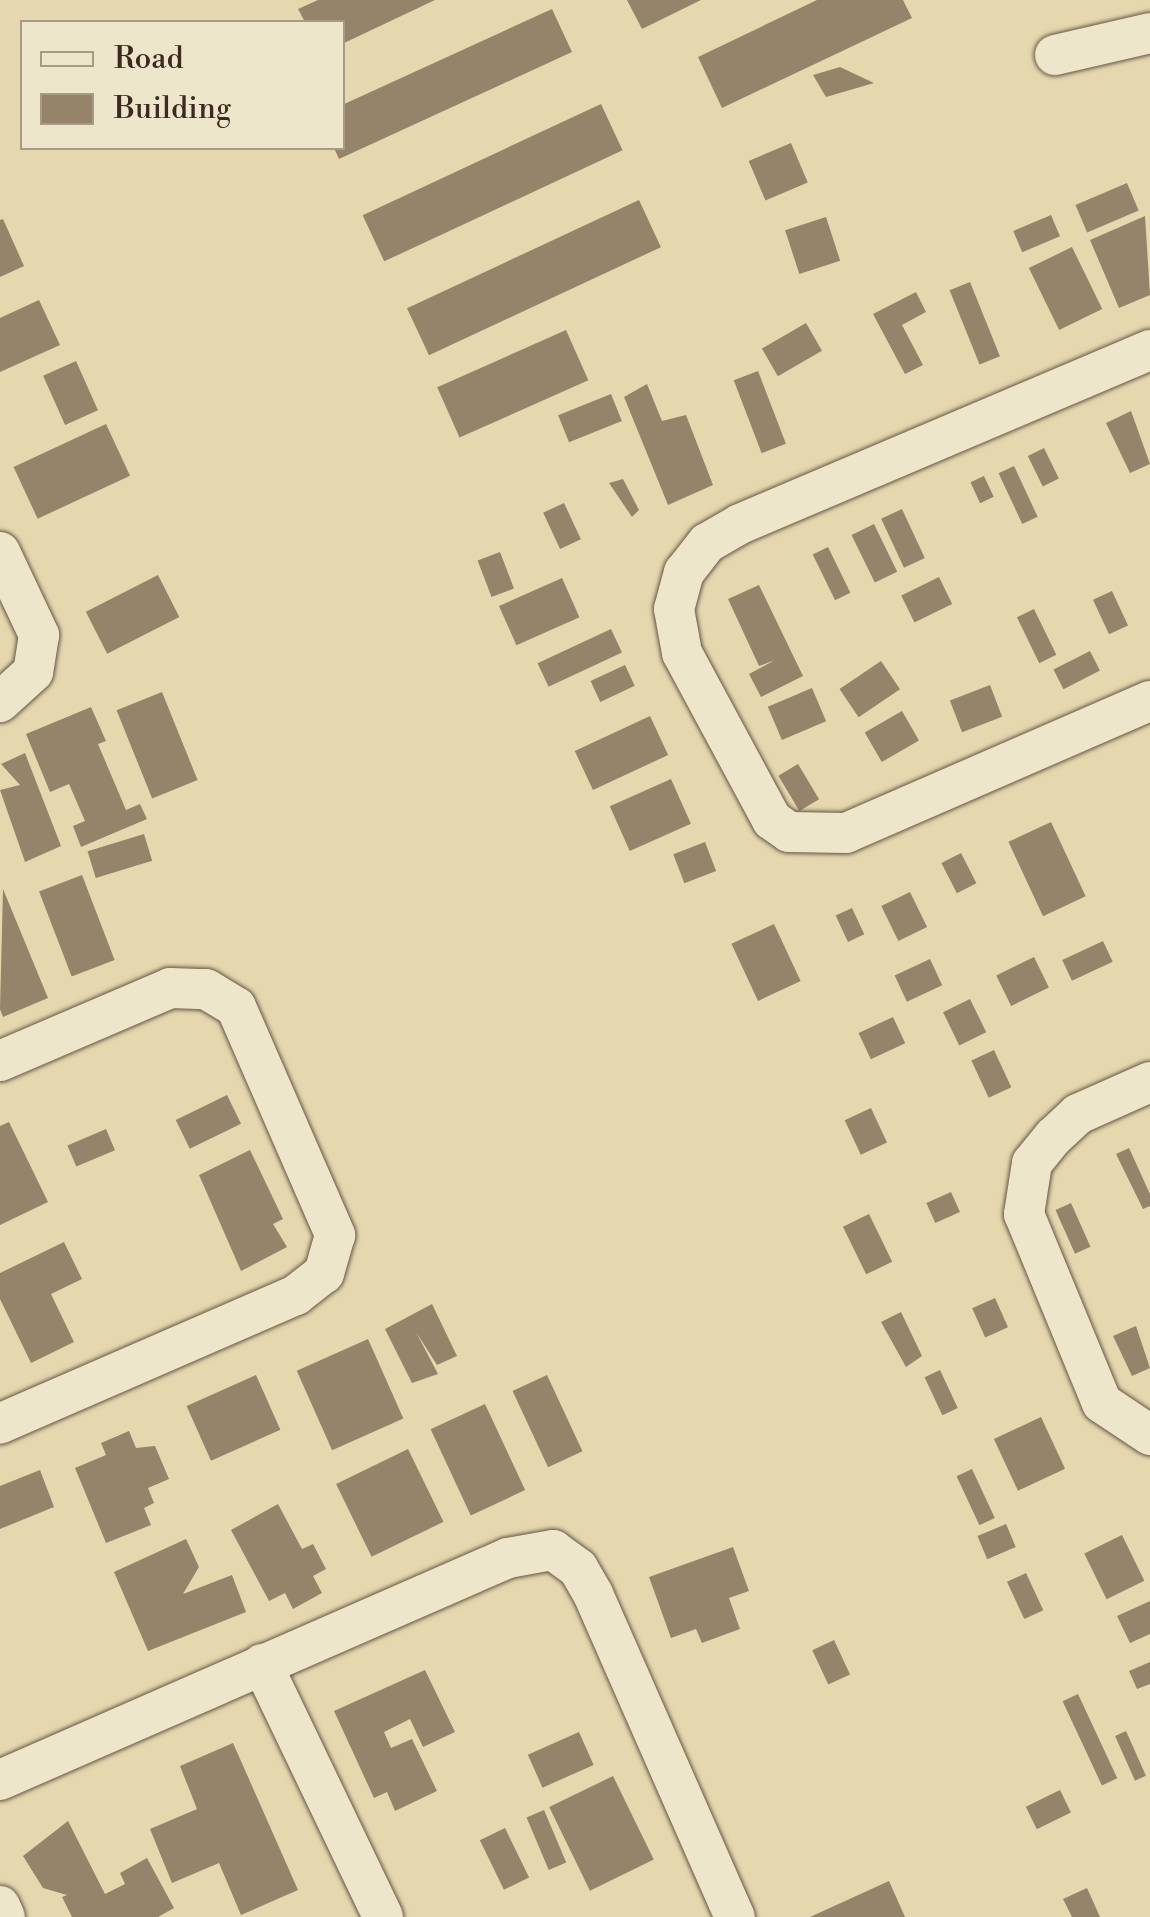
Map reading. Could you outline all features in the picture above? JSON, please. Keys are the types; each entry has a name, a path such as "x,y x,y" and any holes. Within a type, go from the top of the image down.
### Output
{"street":[{"path":"1056,55 1150,33"},
{"path":"1150,350 740,524 707,543 684,572 674,609 682,653 772,820 789,832 846,834 1150,701"},
{"path":"0,552 39,635 34,672 0,702"},
{"path":"0,1061 170,988 206,989 236,1007 335,1235 324,1273 296,1295 0,1424"},
{"path":"1150,1082 1078,1114 1054,1136 1032,1164 1024,1214 1102,1403 1150,1435"},
{"path":"0,1780 508,1558 553,1550 578,1568 594,1594 736,1917"},
{"path":"262,1664 383,1917"},
{"path":"0,1906 5,1917"}],"building":[{"path":"318,0 435,0 345,43 345,20 304,20 298,9"},
{"path":"627,0 701,0 642,29"},
{"path":"817,0 903,0 912,18 722,108 698,57"},
{"path":"552,9 572,52 339,159 335,150 345,150 345,104"},
{"path":"840,67 874,83 826,97 813,75"},
{"path":"601,104 623,150 384,261 363,215"},
{"path":"791,143 808,183 765,201 749,161"},
{"path":"1127,183 1139,211 1087,232 1075,205"},
{"path":"639,200 661,247 429,355 407,308"},
{"path":"1051,215 1060,236 1022,252 1013,231"},
{"path":"1145,216 1150,295 1119,308 1090,240"},
{"path":"826,217 840,261 799,274 785,230"},
{"path":"3,219 24,266 0,277 0,220"},
{"path":"1072,247 1102,309 1059,330 1029,268"},
{"path":"970,282 1000,356 980,364 950,290"},
{"path":"916,292 926,312 902,325 923,365 905,374 873,314"},
{"path":"39,300 60,345 0,372 0,318"},
{"path":"806,323 822,351 778,376 762,348"},
{"path":"566,330 588,380 460,438 437,387"},
{"path":"76,361 98,410 65,425 43,376"},
{"path":"758,371 786,444 762,453 734,380"},
{"path":"647,384 662,421 686,415 713,485 668,505 624,397"},
{"path":"611,394 622,421 569,442 558,415"},
{"path":"1131,411 1150,464 1130,473 1106,423"},
{"path":"106,424 130,476 38,519 14,467"},
{"path":"1044,448 1059,479 1043,486 1028,456"},
{"path":"1014,466 1038,517 1022,524 999,473"},
{"path":"984,476 994,497 980,503 970,482"},
{"path":"623,479 639,510 632,517 609,483"},
{"path":"564,503 581,539 560,549 543,513"},
{"path":"902,509 925,558 904,568 881,519"},
{"path":"874,524 897,572 875,583 852,535"},
{"path":"828,547 850,593 835,600 813,554"},
{"path":"500,552 514,588 492,597 478,561"},
{"path":"158,575 179,617 107,654 86,612"},
{"path":"939,577 952,604 914,622 901,595"},
{"path":"562,578 579,617 516,645 499,606"},
{"path":"759,585 803,676 761,697 749,674 775,660 759,666 728,599"},
{"path":"1112,591 1128,625 1109,634 1093,600"},
{"path":"1034,609 1056,655 1039,663 1017,617"},
{"path":"611,629 622,653 549,687 538,663"},
{"path":"1090,651 1100,671 1063,689 1053,670"},
{"path":"881,661 900,689 859,717 840,689"},
{"path":"625,665 635,686 600,702 591,681"},
{"path":"990,685 1002,717 962,732 950,700"},
{"path":"812,688 826,721 782,740 768,707"},
{"path":"162,692 198,780 152,798 117,710"},
{"path":"91,707 106,741 98,744 126,810 140,804 147,819 81,847 73,826 85,821 69,784 50,792 26,734"},
{"path":"902,711 919,740 882,762 865,732"},
{"path":"650,716 668,755 593,790 575,751"},
{"path":"25,753 61,846 25,862 0,790 20,785 1,764"},
{"path":"798,764 819,799 799,811 778,776"},
{"path":"671,779 691,824 630,851 610,806"},
{"path":"1051,822 1086,896 1043,916 1008,842"},
{"path":"144,834 152,861 96,878 88,851"},
{"path":"705,842 716,871 684,883 673,854"},
{"path":"961,853 976,883 957,893 941,863"},
{"path":"82,875 115,960 72,976 39,891"},
{"path":"3,889 48,998 3,1017 0,1009"},
{"path":"910,892 927,927 898,941 881,906"},
{"path":"852,908 864,934 848,942 836,916"},
{"path":"774,924 801,981 758,1001 731,944"},
{"path":"1103,941 1113,962 1072,981 1062,960"},
{"path":"1034,957 1049,988 1011,1006 996,975"},
{"path":"930,959 942,985 907,1002 895,975"},
{"path":"970,999 986,1032 959,1045 943,1012"},
{"path":"893,1017 905,1043 871,1059 859,1033"},
{"path":"994,1050 1011,1087 989,1098 971,1061"},
{"path":"227,1095 241,1124 190,1149 176,1120"},
{"path":"871,1108 887,1142 861,1155 845,1120"},
{"path":"9,1122 48,1202 0,1225 0,1126"},
{"path":"106,1129 115,1150 76,1167 67,1145"},
{"path":"1129,1148 1150,1194 1150,1206 1143,1209 1116,1154"},
{"path":"250,1150 283,1219 273,1224 287,1247 241,1271 199,1175"},
{"path":"951,1192 960,1212 935,1223 926,1203"},
{"path":"1071,1203 1091,1247 1075,1254 1055,1210"},
{"path":"869,1214 892,1262 866,1274 843,1227"},
{"path":"64,1242 82,1279 51,1294 74,1342 31,1363 0,1299 0,1273"},
{"path":"995,1298 1008,1327 985,1337 972,1308"},
{"path":"432,1304 457,1356 437,1365 416,1332 438,1374 412,1383 385,1329"},
{"path":"901,1312 922,1356 906,1367 881,1322"},
{"path":"1136,1326 1150,1368 1132,1376 1113,1336"},
{"path":"368,1339 403,1418 332,1450 297,1371"},
{"path":"940,1370 958,1408 942,1415 925,1377"},
{"path":"256,1375 280,1430 211,1461 187,1406"},
{"path":"547,1375 582,1451 548,1467 513,1391"},
{"path":"485,1404 525,1490 471,1515 431,1429"},
{"path":"1041,1417 1065,1469 1018,1491 994,1439"},
{"path":"129,1431 136,1448 155,1446 169,1479 148,1488 154,1503 144,1508 151,1525 106,1543 75,1468 106,1455 101,1443"},
{"path":"408,1449 444,1522 372,1557 336,1484"},
{"path":"972,1469 995,1518 979,1525 957,1476"},
{"path":"40,1470 54,1507 0,1529 0,1486"},
{"path":"278,1504 302,1549 313,1544 326,1569 313,1576 322,1593 293,1609 285,1593 269,1601 231,1530"},
{"path":"1006,1524 1016,1547 987,1559 977,1536"},
{"path":"1122,1535 1144,1581 1107,1599 1084,1553"},
{"path":"186,1539 199,1567 183,1594 232,1575 246,1612 148,1651 114,1572"},
{"path":"733,1547 749,1591 729,1598 740,1629 702,1643 696,1629 671,1638 649,1577"},
{"path":"1026,1573 1043,1610 1024,1619 1007,1582"},
{"path":"1150,1601 1150,1634 1130,1643 1117,1616"},
{"path":"834,1640 850,1674 828,1685 812,1650"},
{"path":"1150,1662 1150,1684 1137,1689 1129,1671"},
{"path":"425,1670 455,1732 423,1747 410,1719 384,1732 391,1748 412,1739 437,1791 395,1811 387,1792 374,1798 334,1711"},
{"path":"1078,1694 1117,1778 1102,1785 1063,1701"},
{"path":"1126,1731 1146,1776 1135,1781 1115,1736"},
{"path":"579,1732 594,1765 542,1788 528,1755"},
{"path":"233,1743 298,1890 241,1915 219,1863 172,1883 150,1829 197,1809 180,1766"},
{"path":"613,1776 654,1860 590,1891 549,1807"},
{"path":"1060,1790 1071,1812 1037,1829 1026,1807"},
{"path":"544,1810 566,1862 549,1870 527,1817"},
{"path":"68,1821 105,1894 125,1884 120,1873 147,1858 174,1908 158,1917 72,1917 62,1897 67,1895 43,1888 23,1856"},
{"path":"505,1828 529,1877 504,1890 480,1840"},
{"path":"889,1881 905,1917 810,1917"},
{"path":"1087,1888 1100,1917 1072,1917 1063,1899"}]}
